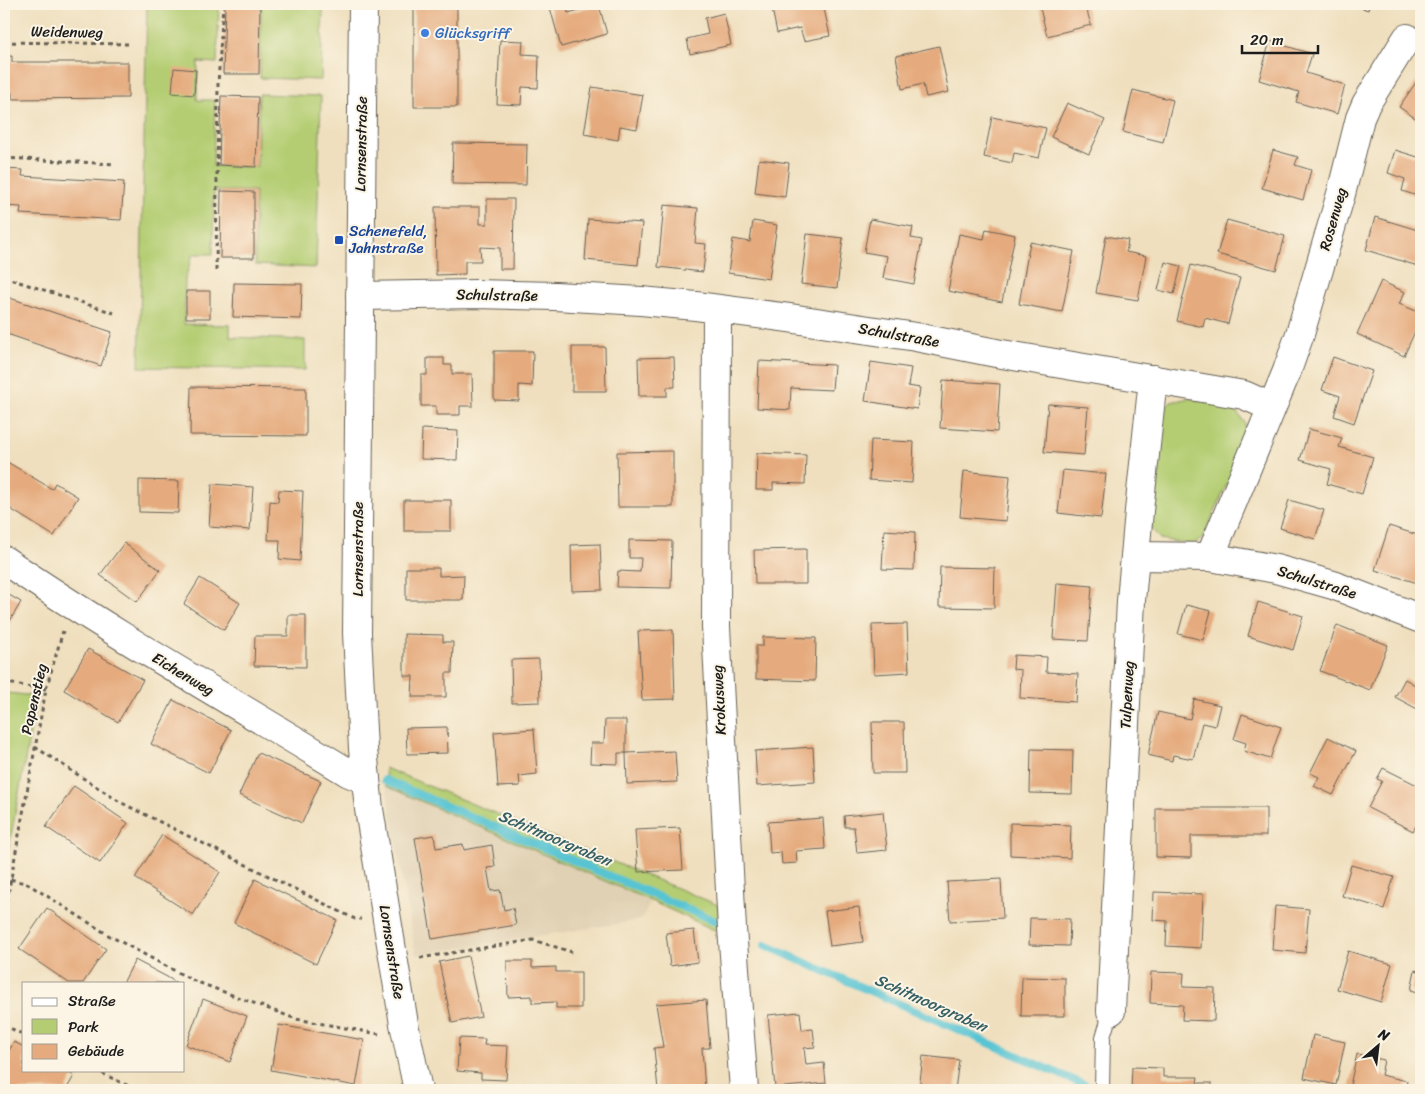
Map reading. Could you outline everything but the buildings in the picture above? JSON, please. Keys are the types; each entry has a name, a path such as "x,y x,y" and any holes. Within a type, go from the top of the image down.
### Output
{"street":[{"name":"Lornsenstraße","path":"363,4 357,633 360,708 366,780 394,966 418,1090"},
{"name":"Rosenweg","path":"1271,407 1287,371 1300,334 1341,194 1360,118 1366,104 1408,38"},
{"name":"Schulstraße","path":"360,296 476,294 556,296 641,301 717,309 916,337 996,353 1244,395 1271,407"},
{"name":"Krokusweg","path":"717,309 716,627 731,918 744,1090"},
{"name":"Tulpenweg","path":"1111,1012 1135,556 1153,379"},
{"path":"1210,557 1271,407"},
{"name":"Schulstraße","path":"1135,556 1210,557 1276,569 1323,582 1421,619"},
{"name":"Eichenweg","path":"4,560 70,605 349,773 366,780"}],"lane":[{"path":"1102,1090 1103,1037 1111,1012"}],"path":[{"path":"216,271 218,84 223,4"},
{"name":"Weidenweg","path":"4,42 131,44"},
{"path":"4,158 115,164"},
{"path":"4,277 114,313"},
{"name":"Papenstieg","path":"4,916 46,689 70,605"},
{"path":"4,685 6,683 46,689"},
{"path":"35,747 128,806 355,919 369,920"},
{"path":"4,875 10,879 28,884 110,936 192,980 296,1019 388,1036"},
{"path":"419,958 533,940 572,952"},
{"path":"4,1025 22,1034"},
{"path":"99,1072 137,1090"}],"shaded area":[{"path":"386,786 651,901 641,920 416,955"}],"green space":[{"path":"147,4 219,4 217,63 198,62 197,100 215,100 213,166 257,167 259,94 321,96 316,268 255,265 255,191 214,191 213,254 193,254 185,279 184,324 230,325 230,337 305,340 305,370 139,367"},
{"path":"233,4 323,4 321,80 260,78 261,5"},
{"path":"1189,398 1233,407 1245,423 1245,444 1203,538 1193,545 1160,539 1151,528 1146,515 1162,411 1171,402"},
{"path":"7,693 37,696 8,852 4,848 4,698"},
{"path":"385,768 718,905 721,933 386,786"}],"waterway":[{"name":"Schitmoorgraben","path":"385,780 715,921"},
{"name":"Schitmoorgraben","path":"765,945 1087,1086"}],"place":[{"name":"Glücksgriff","path":"425,33"},
{"name":"Schenefeld, Jahnstraße","path":"339,240"}]}
